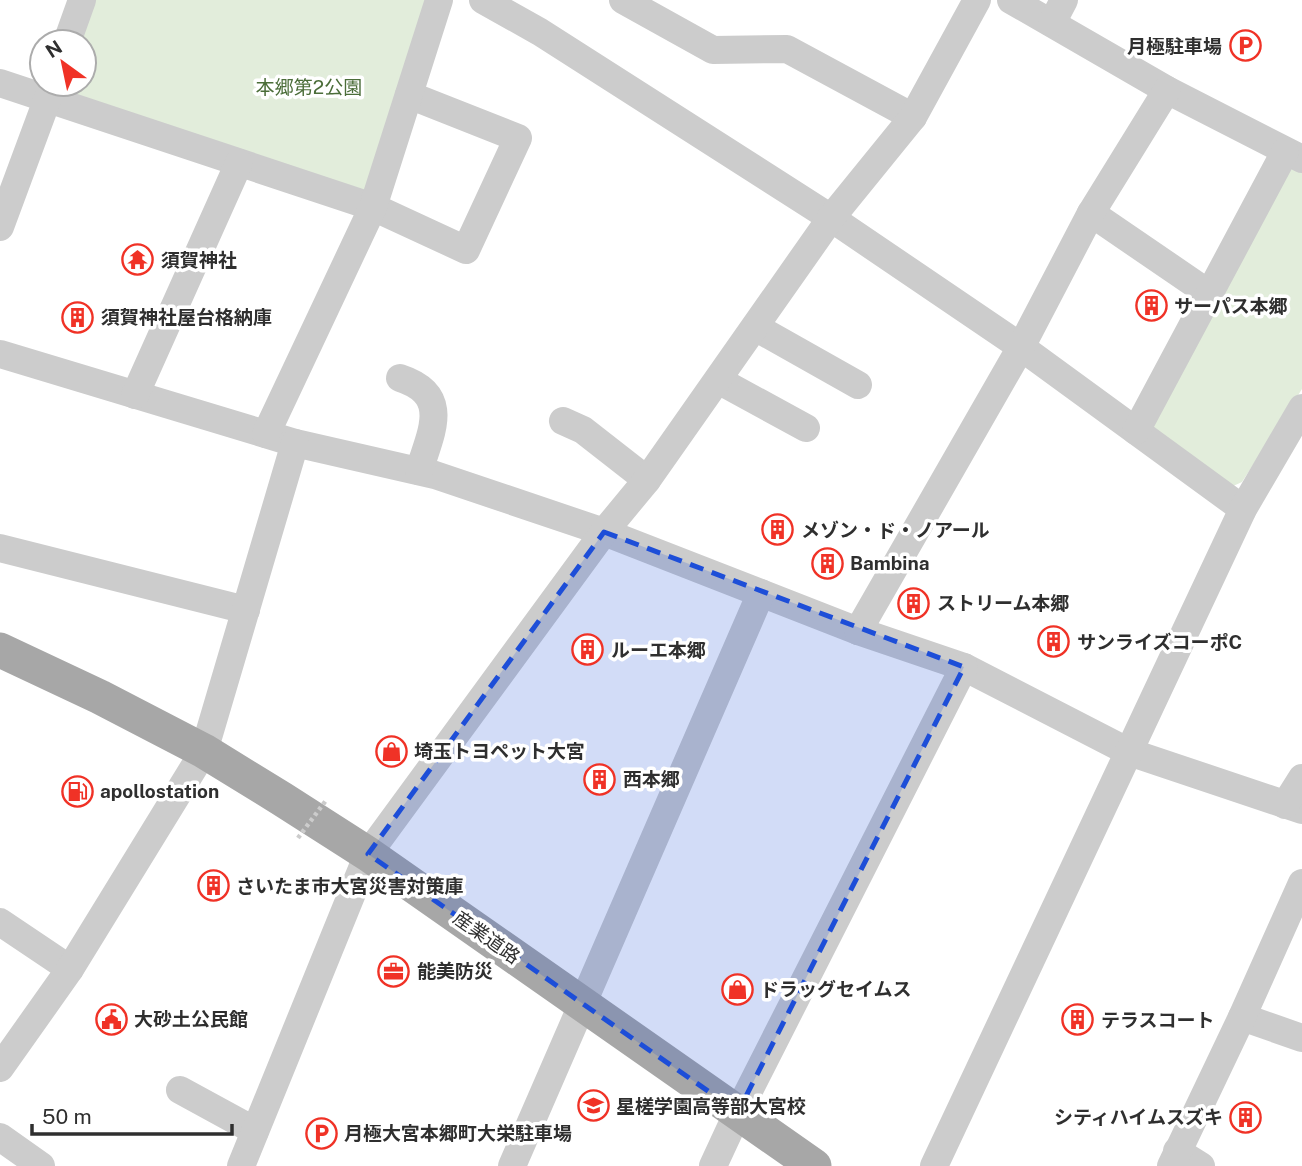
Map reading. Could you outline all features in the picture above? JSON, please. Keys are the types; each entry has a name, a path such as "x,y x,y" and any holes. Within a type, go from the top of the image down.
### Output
{"main road":[{"name":"産業道路","path":"0,650 100,697 204,751 368,855 814,1166"}],"street":[{"path":"73,28 82,0"},
{"path":"266,434 373,207 439,0"},
{"path":"483,0 540,32 831,218 1021,347 1243,509"},
{"path":"624,0 713,50 787,49 913,117"},
{"path":"241,1166 368,855 604,532 647,480 831,218 913,117 977,0"},
{"path":"1011,0 1058,12 1167,90 1294,155 1208,293 1136,431"},
{"path":"0,83 28,88"},
{"path":"858,631 1021,347 1091,213 1167,90"},
{"path":"67,98 239,163 373,207 466,250 518,138 409,95"},
{"path":"0,227 49,98"},
{"path":"135,395 239,163"},
{"path":"1091,213 1208,293"},
{"path":"755,327 858,385"},
{"path":"0,354 295,443 419,471 604,532 858,631 964,667 1129,752 1293,807 1302,778"},
{"path":"400,378 416,384 431,398 435,420 419,471"},
{"path":"718,380 806,428"},
{"path":"934,1166 1243,509 1302,408"},
{"path":"563,421 583,430 647,480"},
{"path":"0,1068 70,969 204,751 295,443"},
{"path":"0,548 246,610"},
{"path":"512,1166 761,593"},
{"path":"713,1166 964,667"},
{"path":"1201,1166 1174,1159 1302,883"},
{"path":"0,922 70,969"},
{"path":"1242,1017 1302,1038"},
{"path":"180,1090 255,1131"},
{"path":"0,1137 41,1166"}],"path":[{"path":"298,838 327,799"}],"highlighted area":[{"path":"604,532 964,667 738,1112 368,854"}],"green space":[{"name":"本郷第2公園","path":"91,0 428,0 370,187 358,195 69,98 98,98 98,28 80,28"},
{"path":"1302,162 1302,389 1242,482 1231,487 1149,430 1291,167"}],"place":[{"name":"月極駐車場","path":"1245,46"},
{"name":"須賀神社","path":"138,260"},
{"name":"サーパス本郷","path":"1151,306"},
{"name":"須賀神社屋台格納庫","path":"78,317"},
{"name":"メゾン・ド・ノアール","path":"778,530"},
{"name":"Bambina","path":"827,563"},
{"name":"ストリーム本郷","path":"914,603"},
{"name":"サンライズコーポC","path":"1054,642"},
{"name":"ルーエ本郷","path":"588,650"},
{"name":"埼玉トヨペット大宮","path":"391,751"},
{"name":"西本郷","path":"600,779"},
{"name":"apollostation","path":"77,791"},
{"name":"さいたま市大宮災害対策庫","path":"213,886"},
{"name":"能美防災","path":"394,971"},
{"name":"ドラッグセイムス","path":"737,989"},
{"name":"大砂土公民館","path":"111,1019"},
{"name":"テラスコート","path":"1078,1020"},
{"name":"星槎学園高等部大宮校","path":"593,1106"},
{"name":"シティハイムスズキ","path":"1246,1117"},
{"name":"月極大宮本郷町大栄駐車場","path":"321,1133"}]}
